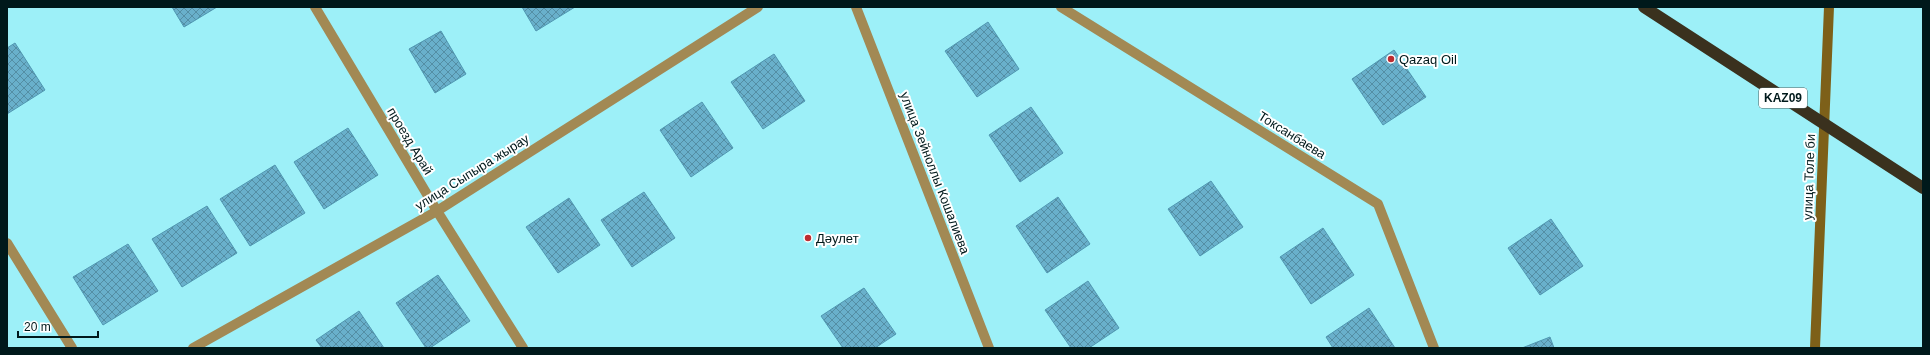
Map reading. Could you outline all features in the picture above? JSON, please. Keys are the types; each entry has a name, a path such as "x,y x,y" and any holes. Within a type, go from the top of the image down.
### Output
{"highway":[{"name":"KAZ09","path":"1644,7 1923,188"}],"street":[{"name":"проезд Арай","path":"315,7 437,211 523,348"},
{"name":"улица Сыпыра жырау","path":"193,348 437,211 758,7"},
{"name":"улица Зейноллы Кошалиева","path":"856,7 989,348"},
{"name":"Токсанбаева","path":"1061,7 1378,204 1434,348"},
{"name":"улица Толе би","path":"1815,348 1829,7"},
{"path":"7,243 72,348"}],"building":[{"path":"172,7 217,7 184,27"},
{"path":"522,7 575,7 536,31"},
{"path":"988,22 1019,69 977,97 945,51"},
{"path":"441,31 466,74 435,93 409,49"},
{"path":"15,43 45,90 7,114 7,48"},
{"path":"1394,50 1426,97 1383,125 1352,79"},
{"path":"774,54 805,101 763,129 731,82"},
{"path":"702,102 733,148 691,177 660,130"},
{"path":"1031,107 1063,153 1020,182 989,135"},
{"path":"348,128 378,175 324,209 294,162"},
{"path":"275,165 305,213 250,246 220,199"},
{"path":"1211,181 1243,227 1200,256 1168,209"},
{"path":"644,192 675,238 632,267 601,220"},
{"path":"1058,197 1090,244 1047,273 1016,226"},
{"path":"569,198 600,245 558,273 526,227"},
{"path":"207,206 237,253 182,287 152,239"},
{"path":"1551,219 1583,266 1540,295 1508,248"},
{"path":"1323,228 1354,275 1311,304 1280,257"},
{"path":"128,244 158,291 103,325 73,277"},
{"path":"438,275 470,321 430,348 426,348 396,303"},
{"path":"1088,281 1119,328 1089,348 1071,348 1045,310"},
{"path":"864,288 896,334 875,348 843,348 821,316"},
{"path":"1369,308 1395,348 1333,348 1326,337"},
{"path":"359,311 384,348 322,348 316,340"},
{"path":"1550,337 1554,348 1522,348"}],"place":[{"name":"Qazaq Oil","path":"1391,59"},
{"name":"Дәулет","path":"808,238"}]}
